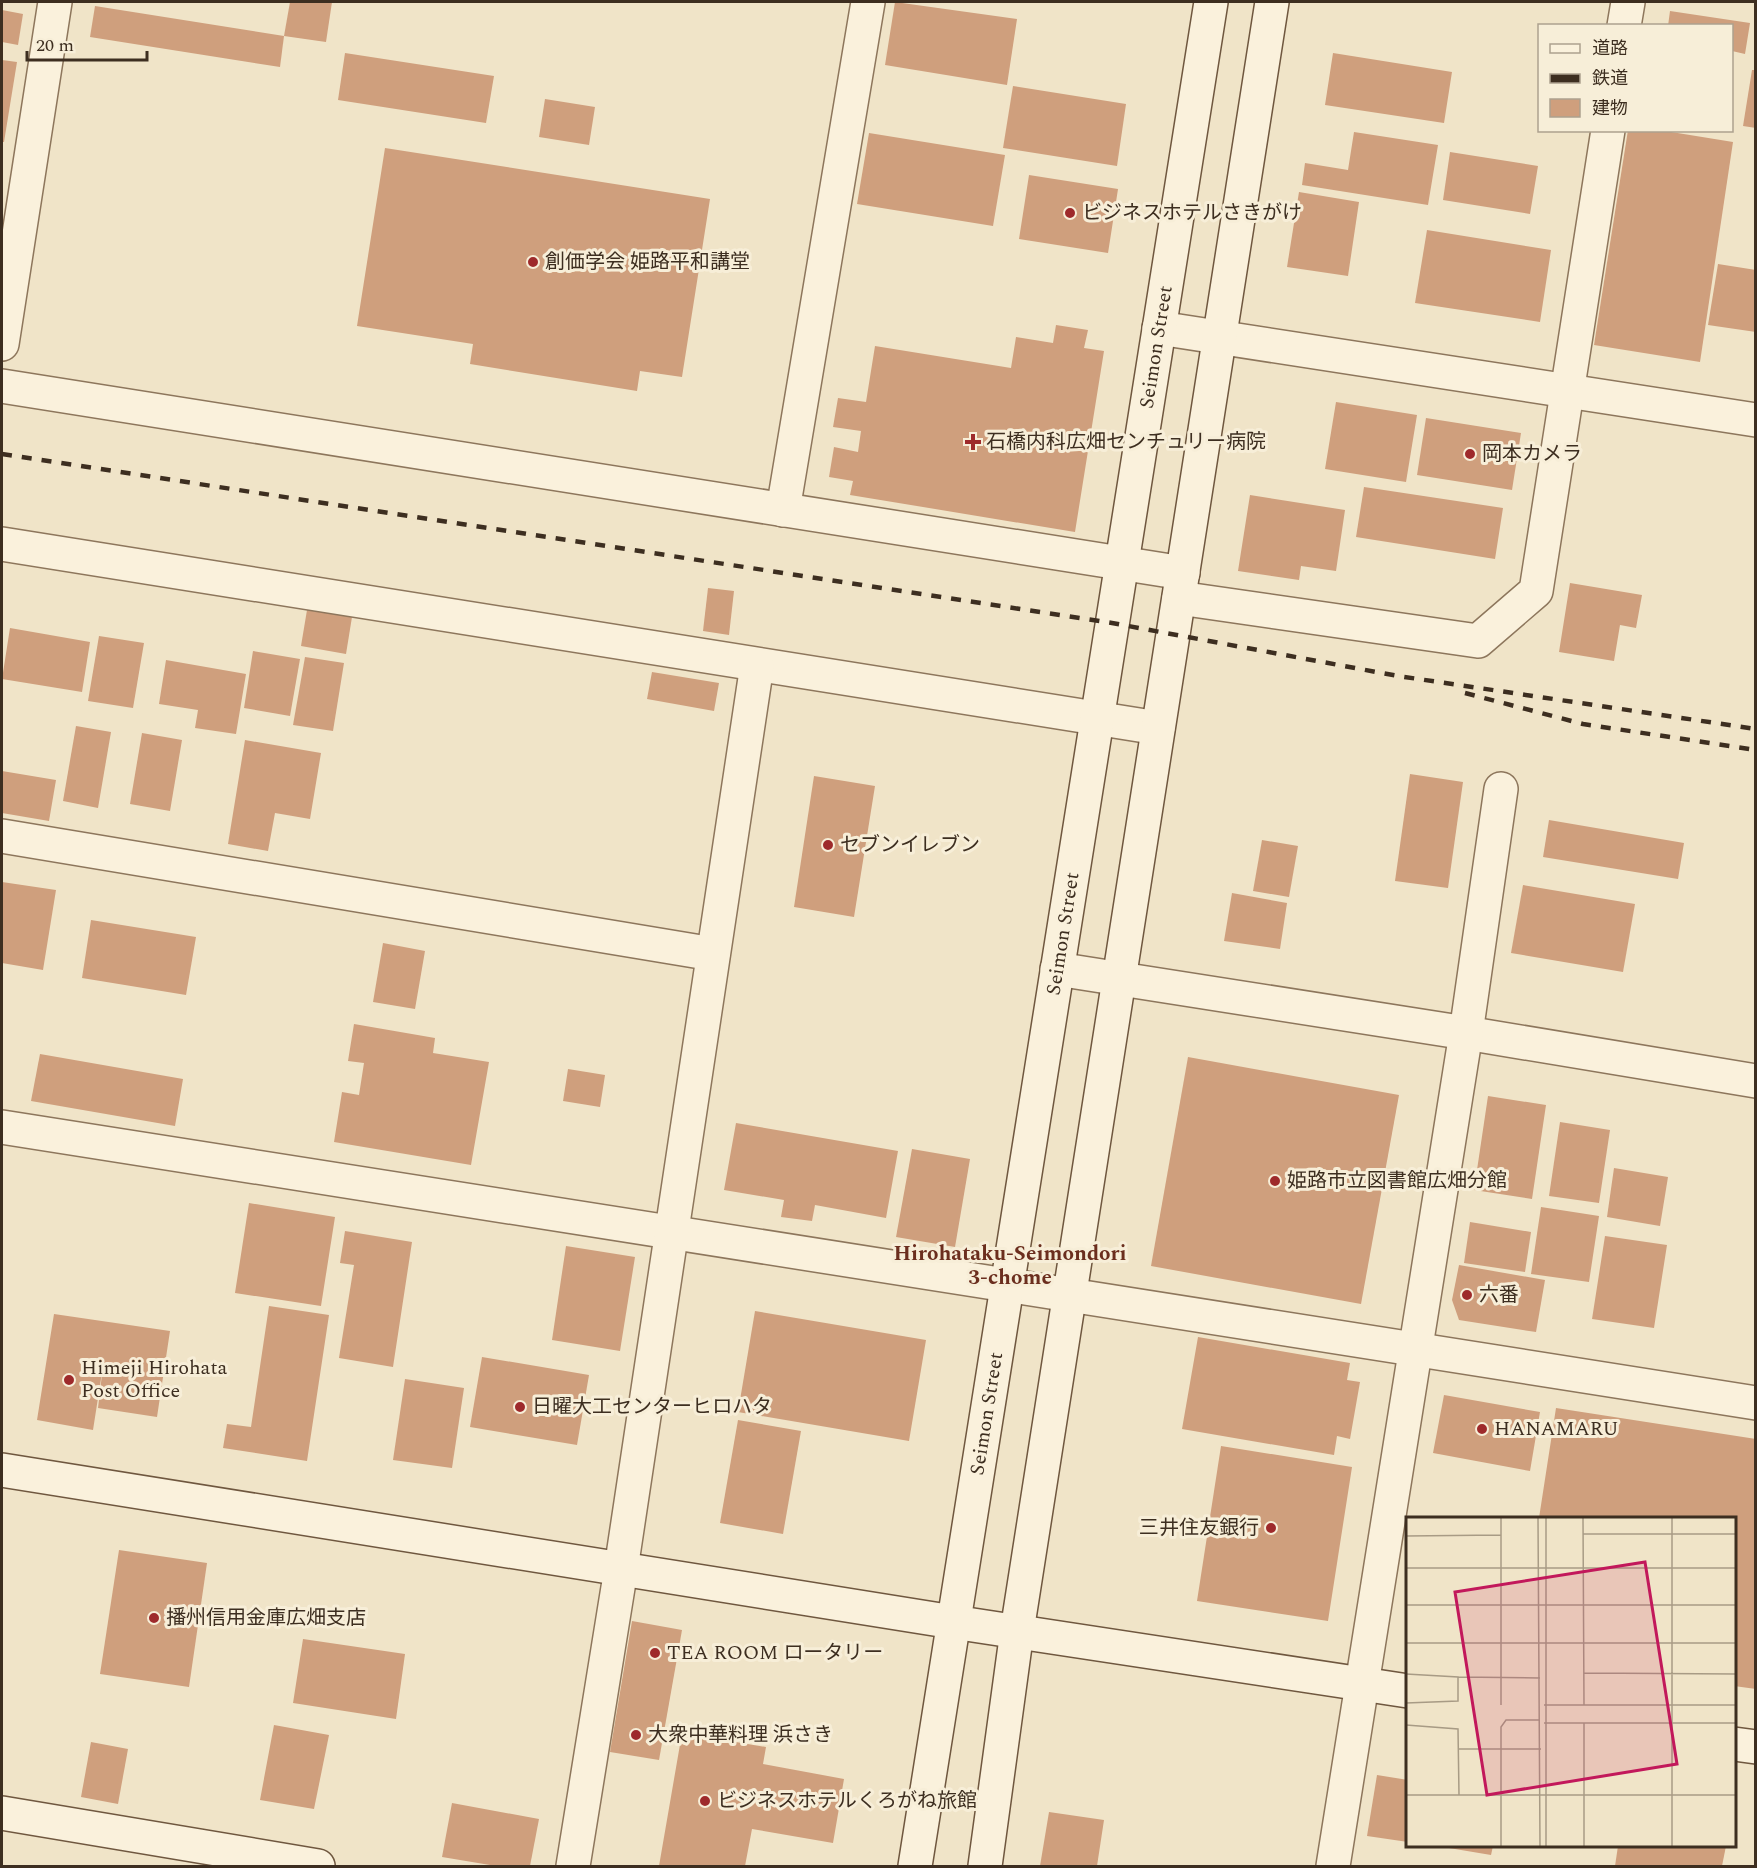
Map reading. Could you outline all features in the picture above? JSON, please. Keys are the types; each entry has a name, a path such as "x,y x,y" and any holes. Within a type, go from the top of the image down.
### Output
{"street":[{"path":"2,344 55,2"},
{"path":"783,510 868,2"},
{"name":"Seimon Street","path":"915,1866 1211,2"},
{"path":"985,1866 1017,1631 1272,2"},
{"path":"1624,24 1628,2"},
{"path":"2,386 1122,564 1181,585 1478,641 1536,591 1608,132"},
{"path":"1159,328 1755,420"},
{"path":"2,544 1158,728"},
{"path":"573,1866 621,1569 757,665"},
{"path":"1333,1866 1466,1033 1501,789"},
{"path":"2,836 713,954"},
{"path":"1057,969 1466,1033 1755,1082"},
{"path":"2,1127 1755,1403"},
{"path":"2,1470 953,1622 1406,1691"},
{"path":"1736,1744 1755,1747"},
{"path":"2,1813 318,1866"}],"building":[{"path":"290,2 332,2 326,42 284,36"},
{"path":"895,2 1017,19 1007,85 885,65"},
{"path":"95,6 284,36 280,67 90,37"},
{"path":"2,10 23,14 18,45 2,42"},
{"path":"1670,11 1750,23 1745,54 1733,51 1733,24 1668,24"},
{"path":"345,53 494,76 486,123 338,100"},
{"path":"1333,53 1452,72 1444,123 1325,105"},
{"path":"2,60 17,62 4,142 2,142"},
{"path":"1752,70 1756,70 1756,128 1743,126"},
{"path":"1013,86 1126,104 1117,166 1003,148"},
{"path":"545,99 595,107 589,145 539,137"},
{"path":"1354,132 1438,145 1428,205 1302,185 1305,163 1348,170"},
{"path":"1628,132 1671,132 1733,142 1700,362 1594,345"},
{"path":"869,133 1005,155 993,226 857,204"},
{"name":"創価学会 姫路平和講堂","path":"385,148 710,199 682,377 640,371 637,391 470,364 473,344 357,326"},
{"path":"1450,152 1538,166 1530,214 1443,200"},
{"path":"1029,175 1118,189 1108,253 1019,239"},
{"path":"1299,192 1359,202 1348,276 1287,267"},
{"path":"1427,230 1551,250 1540,322 1415,303"},
{"path":"1718,264 1756,270 1756,332 1708,325"},
{"path":"1056,325 1088,330 1084,348 1104,351 1075,532 850,495 853,481 829,477 834,447 858,452 861,431 833,427 838,398 866,402 875,346 1011,368 1016,337 1053,343"},
{"path":"1336,402 1417,415 1406,482 1325,469"},
{"path":"1426,418 1521,433 1512,490 1417,475"},
{"path":"1364,487 1503,508 1495,559 1356,537"},
{"path":"1250,495 1345,510 1336,571 1301,566 1299,580 1238,571"},
{"path":"1570,583 1642,595 1636,628 1620,625 1614,661 1559,652"},
{"path":"708,588 734,591 729,635 703,631"},
{"path":"307,610 352,617 346,654 301,646"},
{"path":"10,628 90,642 82,692 2,679"},
{"path":"99,636 144,643 133,708 88,701"},
{"path":"253,651 300,659 290,716 244,708"},
{"path":"305,657 344,663 333,731 293,725"},
{"path":"166,660 246,674 236,734 195,728 198,710 159,704"},
{"path":"652,672 719,683 714,711 647,699"},
{"path":"76,726 111,732 98,808 63,801"},
{"path":"142,733 182,740 170,811 130,804"},
{"path":"245,740 321,753 310,819 275,813 268,851 228,844"},
{"path":"2,771 56,780 49,821 2,813"},
{"path":"1410,774 1463,782 1448,888 1395,881"},
{"path":"814,776 875,786 854,917 794,907"},
{"path":"1549,820 1684,843 1678,879 1543,857"},
{"path":"1262,840 1298,846 1289,897 1253,891"},
{"path":"2,882 56,890 43,970 2,963"},
{"path":"1523,885 1635,904 1623,972 1511,953"},
{"path":"1232,893 1287,903 1280,949 1224,941"},
{"path":"91,920 196,937 186,995 82,978"},
{"path":"383,943 425,951 415,1009 373,1002"},
{"path":"354,1024 435,1038 433,1053 489,1062 471,1165 334,1142 342,1092 359,1095 364,1063 348,1061"},
{"path":"40,1054 183,1079 175,1126 31,1101"},
{"name":"姫路市立図書館広畑分館","path":"1188,1057 1399,1095 1361,1304 1151,1266"},
{"path":"568,1069 605,1075 600,1107 563,1101"},
{"path":"1488,1096 1546,1105 1532,1199 1474,1190"},
{"path":"1560,1122 1610,1130 1599,1203 1549,1196"},
{"path":"736,1123 898,1151 886,1218 815,1205 812,1221 781,1217 784,1200 724,1190"},
{"path":"912,1149 970,1159 955,1247 896,1237"},
{"path":"1614,1168 1668,1177 1660,1226 1607,1217"},
{"path":"249,1203 335,1217 321,1306 235,1293"},
{"path":"1541,1207 1599,1216 1589,1282 1531,1274"},
{"path":"1470,1222 1531,1232 1525,1272 1464,1263"},
{"path":"345,1231 412,1242 393,1367 339,1358 354,1265 340,1263"},
{"path":"1605,1236 1667,1245 1654,1328 1592,1319"},
{"path":"566,1246 635,1257 620,1351 552,1340"},
{"path":"1459,1265 1545,1280 1536,1332 1459,1320 1452,1300"},
{"path":"269,1306 329,1315 307,1461 223,1448 227,1424 251,1427"},
{"path":"755,1311 926,1340 909,1441 738,1412"},
{"path":"54,1314 170,1331 157,1417 98,1408 103,1366 93,1430 37,1420"},
{"path":"1198,1337 1350,1363 1347,1380 1360,1382 1350,1439 1337,1436 1334,1455 1182,1429"},
{"path":"482,1357 589,1375 577,1445 470,1427"},
{"path":"405,1379 464,1388 452,1468 393,1460"},
{"path":"1444,1395 1540,1412 1530,1471 1433,1453"},
{"path":"1556,1408 1756,1439 1756,1689 1736,1686 1736,1517 1539,1517"},
{"path":"738,1420 801,1431 783,1534 720,1523"},
{"path":"1221,1446 1352,1467 1328,1621 1197,1601"},
{"name":"播州信用金庫広畑支店","path":"119,1550 207,1563 189,1687 100,1674"},
{"path":"632,1621 682,1630 659,1760 610,1752"},
{"path":"303,1639 405,1654 396,1719 293,1703"},
{"path":"274,1725 329,1735 314,1809 260,1800"},
{"path":"682,1733 766,1747 763,1764 844,1779 833,1843 752,1829 745,1866 659,1866"},
{"path":"91,1742 128,1749 118,1804 81,1797"},
{"path":"1377,1775 1406,1780 1406,1842 1367,1836"},
{"path":"452,1803 539,1819 530,1866 496,1866 442,1857"},
{"path":"1049,1812 1104,1820 1097,1866 1040,1866"},
{"path":"1443,1847 1493,1847 1491,1855"},
{"path":"1618,1847 1726,1847 1722,1866 1615,1866"}],"railway":[{"path":"2,454 1112,623 1398,676 1756,729"},
{"path":"1465,693 1583,724 1756,750"}],"place":[{"name":"ビジネスホテルさきがけ","path":"1070,213"},
{"name":"創価学会 姫路平和講堂","path":"533,262"},
{"name":"石橋内科広畑センチュリー病院","path":"973,442"},
{"name":"岡本カメラ","path":"1470,454"},
{"name":"セブンイレブン","path":"828,845"},
{"name":"姫路市立図書館広畑分館","path":"1275,1181"},
{"name":"六番","path":"1467,1295"},
{"name":"Himeji Hirohata Post Office","path":"69,1380"},
{"name":"日曜大工センターヒロハタ","path":"520,1407"},
{"name":"HANAMARU","path":"1482,1429"},
{"name":"三井住友銀行","path":"1271,1528"},
{"name":"播州信用金庫広畑支店","path":"154,1618"},
{"name":"TEA ROOM ロータリー","path":"655,1653"},
{"name":"大衆中華料理 浜さき","path":"636,1735"},
{"name":"ビジネスホテルくろがね旅館","path":"705,1801"}],"district":[{"name":"Hirohataku-Seimondori 3-chome","path":"1010,1266"}]}
